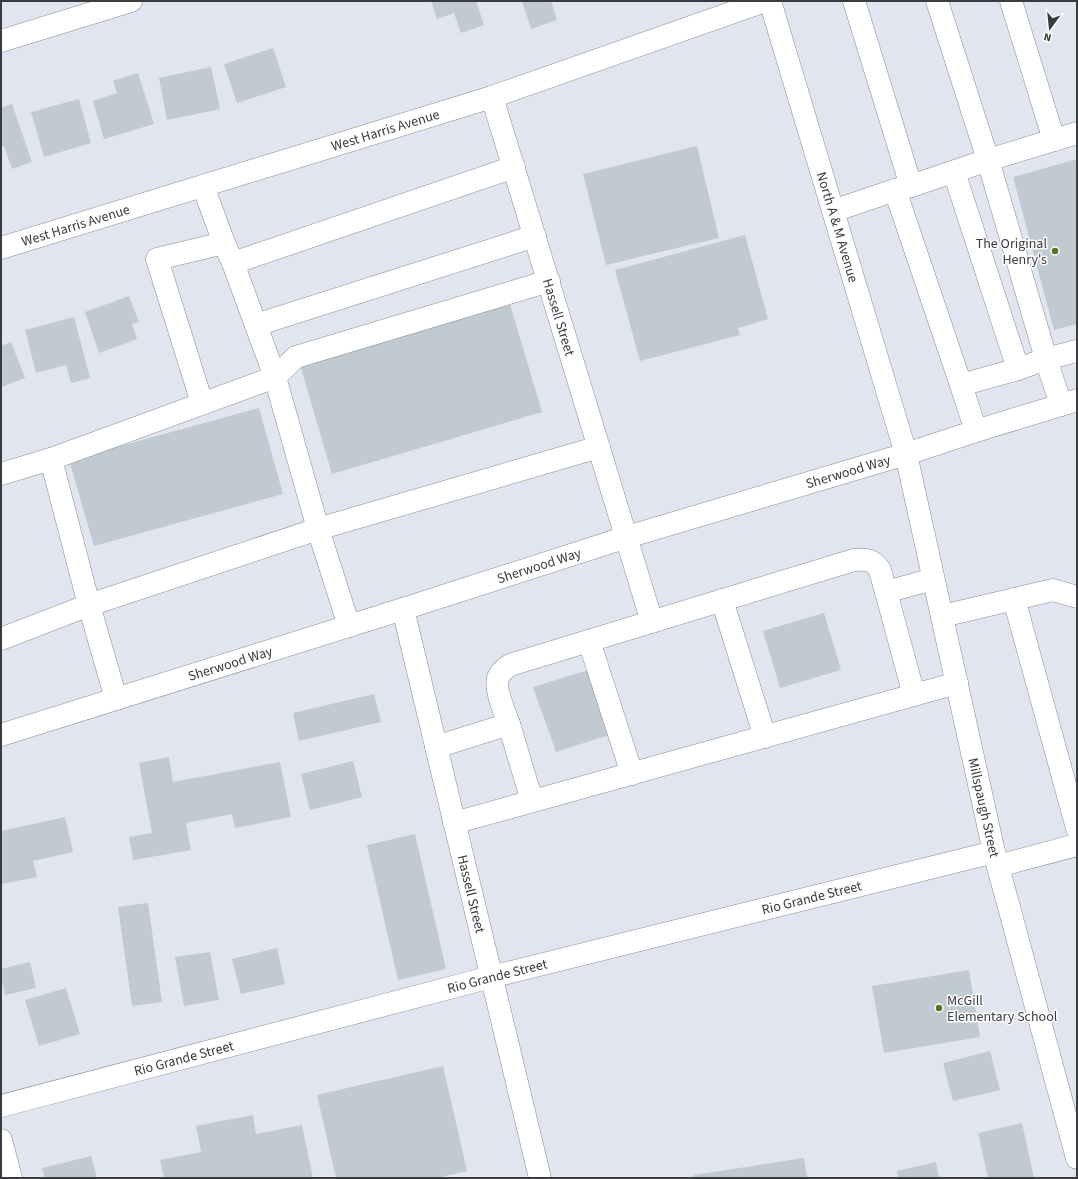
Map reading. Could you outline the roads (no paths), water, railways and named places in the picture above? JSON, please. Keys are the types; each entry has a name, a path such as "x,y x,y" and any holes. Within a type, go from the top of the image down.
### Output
{"street":[{"path":"1,41 131,1"},
{"name":"West Harris Avenue","path":"1,248 492,97 765,1"},
{"name":"North A & M Avenue","path":"770,1 906,454"},
{"path":"854,1 903,188 976,431"},
{"path":"937,1 988,160 1046,359 1069,402"},
{"path":"1011,1 1054,140"},
{"name":"Hassell Street","path":"492,97 652,622"},
{"path":"833,210 1077,133"},
{"path":"233,263 514,167"},
{"path":"954,172 1018,368"},
{"path":"203,186 275,377 318,529 349,626"},
{"path":"256,325 535,236"},
{"path":"202,403 157,259 224,243"},
{"path":"1,474 51,459 275,377 296,357 549,281"},
{"path":"961,385 1077,351"},
{"name":"Sherwood Way","path":"1,736 627,537 906,454 1069,402"},
{"path":"1,639 89,605 318,529 599,447"},
{"name":"Millspaugh Street","path":"906,454 996,859 1077,1158"},
{"path":"51,459 89,605 116,699"},
{"path":"532,801 499,694 497,683 498,676 504,669 510,665 854,560 863,559 874,562 880,570 914,695"},
{"path":"886,592 933,579"},
{"path":"942,616 1053,590 1077,597"},
{"path":"1014,599 1077,828"},
{"path":"722,600 765,736"},
{"name":"Hassell Street","path":"403,609 540,1178"},
{"path":"589,641 632,774"},
{"path":"454,823 957,683"},
{"path":"436,747 509,724"},
{"name":"Rio Grande Street","path":"1,1106 491,977 996,859 1077,845"},
{"path":"1,1140 11,1178"}],"place":[{"name":"The Original Henry's","path":"1055,251"},
{"name":"McGill Elementary School","path":"939,1008"}]}
